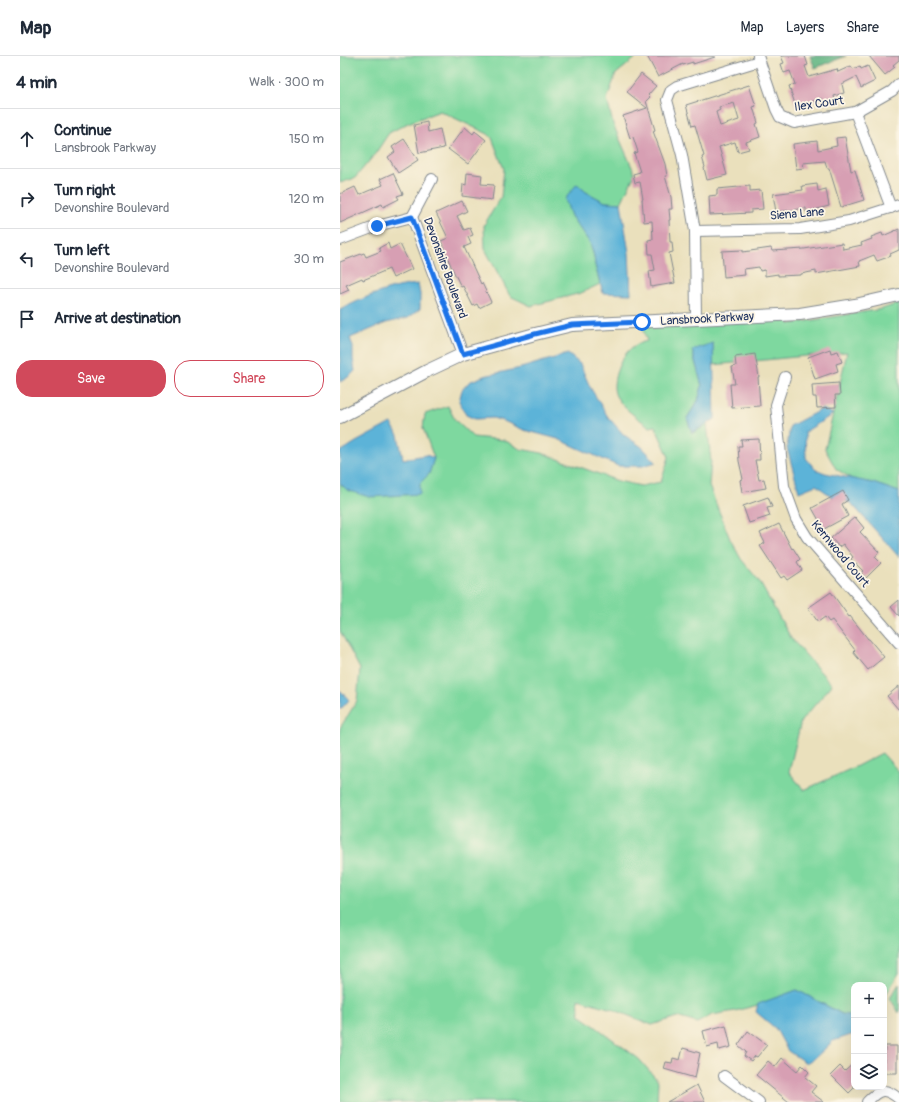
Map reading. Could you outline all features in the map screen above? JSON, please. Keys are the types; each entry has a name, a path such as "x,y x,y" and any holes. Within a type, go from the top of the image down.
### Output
{"street":[{"name":"Ilex Court","path":"758,58 780,117 794,123 855,112 892,91 899,84"},
{"path":"696,319 694,231 683,162 667,100 671,90 677,86 758,58"},
{"path":"855,112 895,206"},
{"path":"412,217 432,180"},
{"name":"Siena Lane","path":"694,231 800,230 849,222 895,206"},
{"name":"Devonshire Boulevard","path":"340,240 377,226 412,217 463,354"},
{"name":"Lansbrook Parkway","path":"340,417 463,354 572,325 800,314 855,306 899,294"},
{"name":"Kernwood Court","path":"785,377 776,405 784,486 796,519 807,537 899,643"},
{"path":"724,1076 759,1102"},
{"path":"867,1102 873,1095 882,1090 890,1091 899,1099"}],"green space":[{"path":"340,56 638,56 616,74 607,99 613,124 635,174 621,203 605,202 586,192 577,184 571,216 590,243 600,284 581,293 531,306 510,296 485,249 484,225 501,197 504,169 492,138 488,134 440,111 408,123 389,133 375,154 355,178 340,183"},
{"path":"810,56 846,56 815,68"},
{"path":"899,303 899,492 873,483 854,480 836,469 825,449 847,352 713,365 713,343 692,350 702,386 698,401 687,418 693,433 707,424 711,461 709,486 730,539 741,559 759,581 791,638 832,685 801,721 789,772 804,790 882,753 899,772 899,973 887,993 887,982 851,982 851,1016 842,1014 797,990 758,1005 712,1015 697,1023 677,1017 652,1025 612,1009 578,999 580,1015 639,1059 658,1081 657,1102 340,1102 340,728 357,701 360,669 340,631 340,483 347,490 420,483 429,474 434,458 423,428 425,414 448,406 455,420 473,437 504,440 520,449 542,453 618,481 641,486 661,482 669,457 655,426 650,427 627,410 619,401 614,390 614,383 618,368 626,354 631,348 647,341 642,326 788,319 789,324 882,309"},
{"path":"899,984 899,1013 890,998"}],"water":[{"path":"577,184 586,192 605,202 621,203 629,253 631,294 603,293 590,243 571,216 565,199"},
{"path":"418,284 420,309 408,318 386,323 350,338 353,347 355,371 340,382 340,310 378,293 398,287"},
{"path":"713,343 715,419 692,433 687,418 698,401 702,386 692,350"},
{"path":"568,354 580,364 590,387 608,417 624,435 642,447 656,462 643,466 618,466 558,439 524,430 493,418 475,419 466,415 459,401 462,390 469,382 484,376 521,368"},
{"path":"822,409 833,414 805,432 806,458 815,469 825,473 873,483 899,492 899,557 851,503 831,496 816,485 799,492 787,448 790,426"},
{"path":"391,423 398,435 403,459 426,455 434,458 429,474 420,483 420,494 369,497 347,490 340,483 340,452"},
{"path":"340,690 349,700 340,710"},
{"path":"797,990 842,1014 851,1016 851,1035 833,1041 816,1057 806,1063 788,1051 776,1029 756,1012 758,1004"}],"building":[{"path":"647,56 715,57 693,64 693,62 683,64 658,77"},
{"path":"781,56 805,56 808,65 805,66 809,77 837,69 838,72 851,66 853,69 860,66 861,69 868,66 875,81 861,88 856,77 842,84 844,93 834,96 835,100 823,104 822,98 796,107 789,86 795,84 790,71 784,73 781,64 784,63"},
{"path":"869,56 899,56 899,60 893,65 895,67 885,75"},
{"path":"641,74 656,86 648,95 650,97 646,101 655,130 653,131 665,164 667,176 665,176 671,197 672,209 669,209 669,220 670,242 672,242 673,252 669,253 675,283 651,287 649,271 655,270 652,254 649,254 648,240 653,239 652,221 644,222 643,199 640,182 635,183 633,174 640,172 634,153 638,152 633,137 630,138 623,116 647,108 627,92"},
{"path":"749,85 756,106 753,107 758,123 756,124 760,137 746,142 749,149 738,152 735,142 719,147 727,175 707,180 702,157 704,156 695,125 692,126 686,105","holes":["734,103 739,120 720,126 716,112 720,110 719,107"]},
{"path":"427,122 428,132 440,129 444,148 419,153 414,125"},
{"path":"465,127 473,134 475,131 486,140 468,164 448,149"},
{"path":"845,137 851,171 855,170 864,200 841,207 829,168 827,168 825,161 803,163 804,168 796,169 793,144 817,141 818,150 837,146 836,138"},
{"path":"404,139 418,160 398,173 388,157 395,152 392,147"},
{"path":"393,173 403,194 397,196 399,199 383,207 382,204 340,223 340,194 355,187 359,195 383,185 380,179"},
{"path":"467,173 482,175 481,184 494,185 492,200 462,196 463,184 466,185"},
{"path":"817,184 818,191 826,189 829,206 806,212 806,208 776,212 773,194 803,190 802,186"},
{"path":"750,186 750,191 761,190 763,209 751,210 751,213 710,215 709,196 717,195 717,189"},
{"path":"462,201 467,211 457,216 464,230 470,228 473,235 468,237 471,244 464,247 491,302 479,308 477,304 473,306 463,286 461,287 451,266 441,241 448,238 436,213"},
{"path":"899,229 899,250 890,254 891,256 877,261 874,255 859,261 860,266 816,274 816,271 801,275 778,276 778,274 765,276 765,270 760,271 759,267 744,269 745,275 724,277 722,251 743,250 743,252 771,248 772,251 804,249 842,243 843,249 862,245 861,243 872,239 871,237 882,233 883,236"},
{"path":"388,243 390,249 400,244 412,269 393,278 389,269 363,280 362,278 346,285 349,290 340,294 340,262 364,253 366,257 381,251 379,248"},
{"path":"830,349 831,353 838,351 842,362 836,364 838,371 815,379 808,357"},
{"path":"755,354 759,377 760,406 732,408 730,384 735,384 732,367 736,366 735,357"},
{"path":"839,383 840,395 835,395 836,407 817,408 816,397 813,397 812,385"},
{"path":"759,439 760,460 755,460 759,480 764,479 766,488 742,492 740,480 743,479 739,461 738,446 742,446 741,440"},
{"path":"843,491 848,500 842,504 848,516 824,529 812,508"},
{"path":"768,497 772,507 767,508 770,516 749,523 743,506"},
{"path":"855,517 864,528 860,532 879,552 875,557 881,563 866,578 861,573 863,571 851,559 853,557 843,544 839,547 831,538"},
{"path":"779,524 792,549 793,548 800,559 797,562 802,570 787,580 784,576 781,578 760,546 765,543 760,533"},
{"path":"831,592 849,617 850,616 884,657 868,670 853,652 855,650 832,620 829,622 825,617 818,622 808,608"},
{"path":"899,600 899,616 891,607"},
{"path":"899,686 899,710 887,696"},
{"path":"726,1025 731,1047 719,1050 718,1044 707,1047 703,1031"},
{"path":"748,1031 767,1045 757,1057 755,1056 751,1061 744,1056 746,1052 738,1045"},
{"path":"887,1046 897,1046 897,1073 887,1073"},
{"path":"683,1048 700,1053 695,1078 664,1069 666,1062 672,1063 673,1058 680,1060"},
{"path":"782,1058 797,1071 802,1065 809,1072 805,1077 816,1086 811,1092 824,1102 789,1102 756,1075 768,1061 775,1067"},
{"path":"840,1066 845,1071 851,1066 852,1090 849,1093 831,1075"},
{"path":"697,1085 705,1102 667,1102"}],"route":[{"path":"377,226 412,217 463,354 572,325 642,322"}]}
